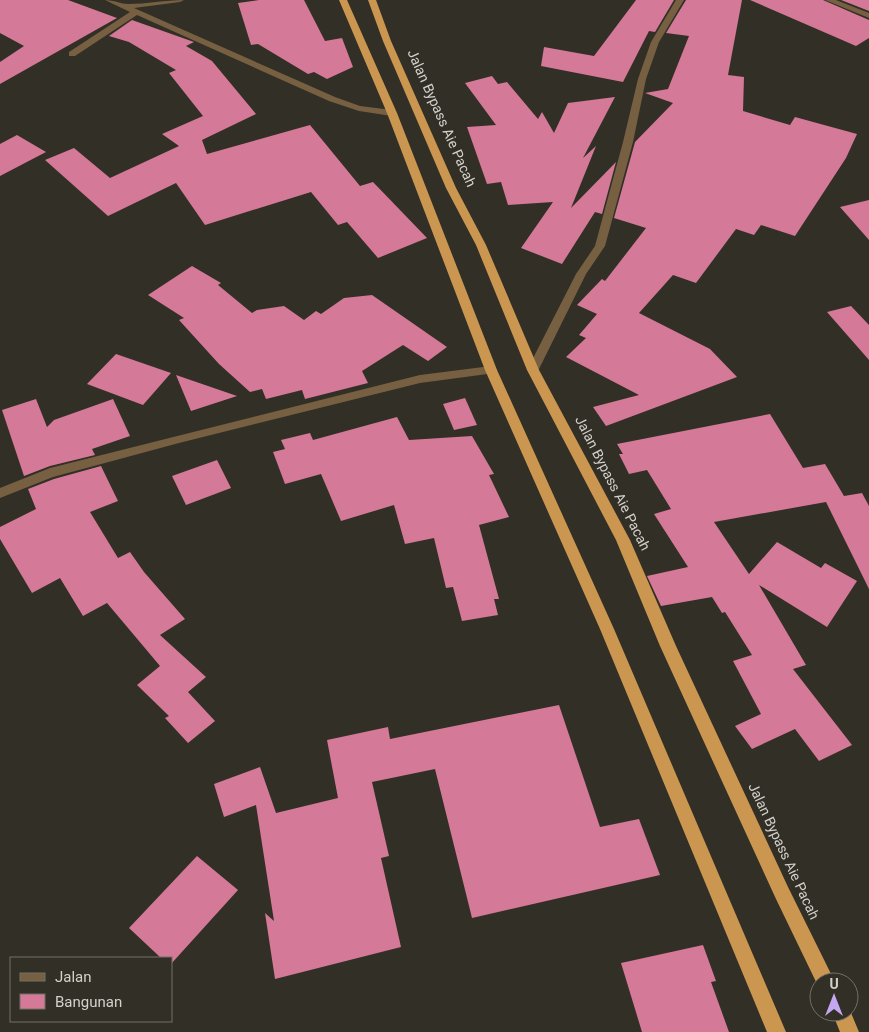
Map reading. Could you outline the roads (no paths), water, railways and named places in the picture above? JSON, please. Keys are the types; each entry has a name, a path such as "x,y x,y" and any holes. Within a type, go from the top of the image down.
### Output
{"highway":[{"path":"342,0 392,113 491,370 607,629 777,1032"},
{"name":"Jalan Bypass Aie Pacah","path":"372,0 387,41 451,188 481,245 533,370 623,540 668,646 782,893 821,972"}],"street":[{"path":"108,0 332,99 359,108 392,113"},
{"path":"125,7 180,0"},
{"path":"533,370 581,274 600,246 628,142 642,79 655,42 680,0"},
{"path":"829,0 869,16"},
{"path":"72,54 136,12"},
{"path":"0,493 50,473 179,439 420,379 491,370"}]}
